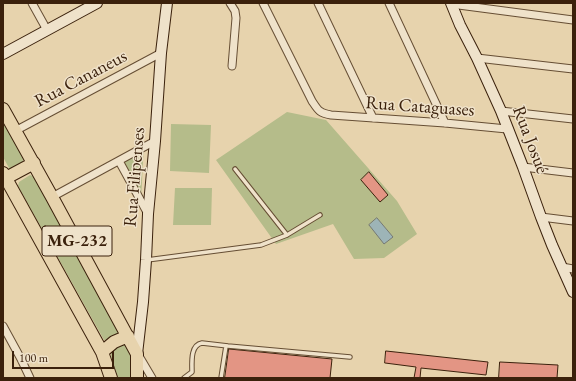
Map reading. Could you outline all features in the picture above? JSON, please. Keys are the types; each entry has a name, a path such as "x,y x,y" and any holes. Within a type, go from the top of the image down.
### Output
{"main road":[{"name":"MG-232","path":"3,109 34,163 137,354 137,378"},
{"path":"5,176 34,163"},
{"name":"MG-232","path":"5,176 102,352 111,378"},
{"path":"102,352 114,342 128,336"}],"street":[{"path":"32,3 45,27"},
{"path":"3,54 83,3"},
{"path":"3,46 97,3"},
{"name":"Rua Filipenses","path":"137,354 143,302 148,214 161,54 167,3"},
{"path":"230,3 235,11 236,18 232,66"},
{"name":"Rua Cataguases","path":"263,3 312,101 318,110 325,114 507,129"},
{"path":"318,3 373,118"},
{"path":"389,3 445,123"},
{"path":"451,4 573,20"},
{"name":"Rua Josué","path":"451,4 477,58 500,112 523,167 541,218 573,292"},
{"name":"Rua Cananeus","path":"15,131 161,54"},
{"path":"477,58 573,69"},
{"name":"Rua Cataguases","path":"500,112 573,119"},
{"path":"52,197 155,141"},
{"path":"119,161 148,214"},
{"path":"523,167 573,172"},
{"path":"541,218 573,220"},
{"path":"562,267 573,269"},
{"path":"3,326 30,378"},
{"path":"137,354 152,378"}],"lane":[{"path":"235,169 287,235"},
{"path":"146,260 261,245 287,235 320,215"},
{"path":"184,378 192,372 193,353 194,349 199,343 350,357"},
{"path":"221,378 226,346"}],"green space":[{"path":"287,112 326,120 397,201 417,234 384,258 354,259 333,224 276,244 216,160"},
{"path":"3,119 24,157 22,164 13,168 9,168 3,157"},
{"path":"171,124 211,125 209,173 170,171"},
{"path":"144,143 141,200 119,157"},
{"path":"30,175 35,177 120,329 116,336 104,340 18,186 19,182"},
{"path":"175,188 212,188 211,225 173,225"},
{"path":"125,342 133,357 134,378 118,378 111,357 111,350"}],"water":[{"path":"377,218 393,237 384,244 369,225"}],"building":[{"path":"369,172 388,195 380,202 361,180"},
{"path":"229,349 332,359 330,378 225,378"},
{"path":"386,351 488,362 486,375 421,368 420,378 414,378 416,367 385,363"},
{"path":"500,362 558,365 557,378 499,378"}]}
